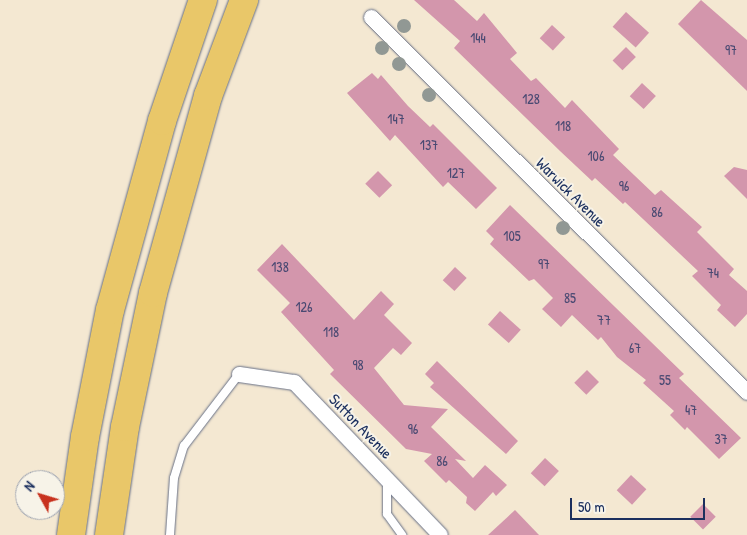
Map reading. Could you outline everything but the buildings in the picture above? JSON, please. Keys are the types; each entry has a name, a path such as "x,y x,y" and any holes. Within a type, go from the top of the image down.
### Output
{"highway":[{"path":"71,535 85,437 110,310 159,130 203,0"},
{"path":"109,535 134,379 155,284 208,96 244,0"}],"street":[{"name":"Warwick Avenue","path":"371,17 747,392"},
{"name":"Sutton Avenue","path":"239,374 294,382 440,535"}],"lane":[{"path":"170,535 174,478 184,446 239,374"},
{"path":"387,480 387,514 402,535"}]}
